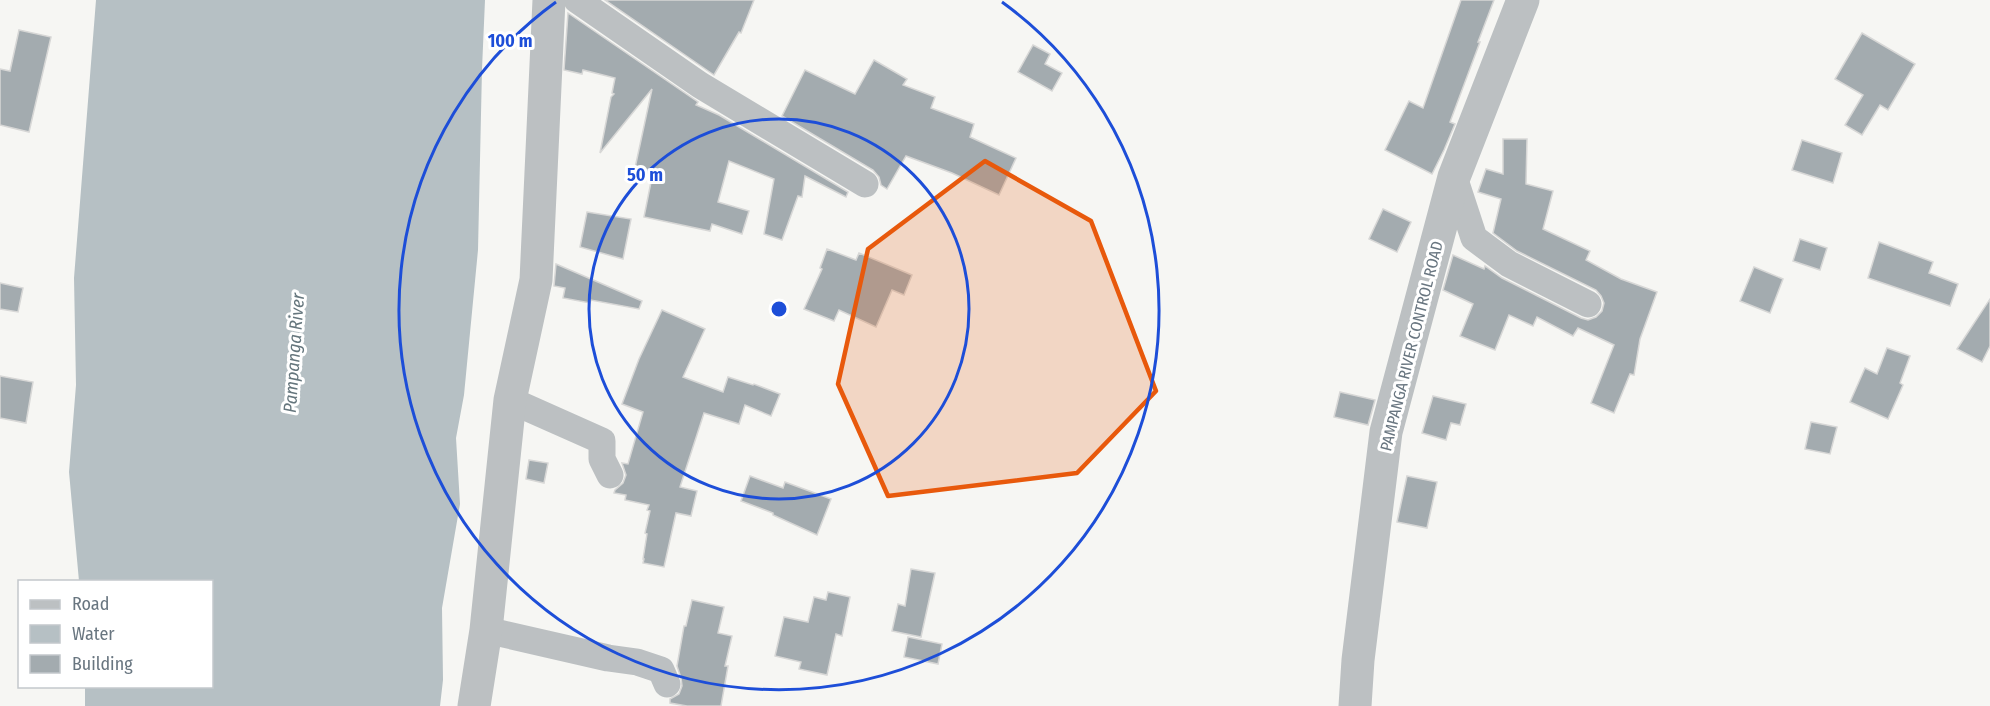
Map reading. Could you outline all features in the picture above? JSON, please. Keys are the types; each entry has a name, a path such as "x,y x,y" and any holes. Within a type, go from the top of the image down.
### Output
{"street":[{"path":"474,706 486,630 510,400 536,280 549,0"},
{"path":"577,0 700,85 865,184"},
{"name":"PAMPANGA RIVER CONTROL ROAD","path":"1355,706 1358,660 1386,432 1454,177 1523,0"},
{"path":"1454,177 1474,238 1509,264 1588,304"},
{"path":"510,400 602,441 602,459 610,475"},
{"path":"486,630 608,658 637,662 661,670 667,684"}],"highlighted area":[{"path":"985,161 1091,221 1156,391 1077,473 888,496 838,384 868,249"}],"water":[{"name":"Pampanga River","path":"96,0 485,0 478,250 464,395 456,438 460,504 442,608 443,680 440,706 85,706 85,688 213,688 213,580 79,580 69,472 76,385 74,278"}],"building":[{"path":"605,0 754,0 741,33 739,32 714,75"},
{"path":"1461,0 1494,0 1450,122 1455,124 1432,174 1385,150 1409,101 1423,108"},
{"path":"568,13 698,102 696,105 719,115 848,192 846,197 805,176 802,197 798,196 782,240 764,234 774,179 729,161 718,202 749,211 742,234 712,224 710,231 644,217 653,172 635,168 652,89 600,153 611,97 614,94 612,93 615,78 583,70 582,74 564,70"},
{"path":"19,30 51,37 29,132 0,125 0,69 10,71"},
{"path":"1862,33 1915,64 1888,110 1880,105 1862,135 1845,125 1863,95 1835,79"},
{"path":"1033,45 1050,54 1045,64 1062,73 1052,91 1018,72"},
{"path":"874,60 907,79 903,85 935,97 931,108 974,124 970,137 1016,158 999,195 952,173 906,156 887,189 881,185 879,177 873,170 782,116 805,70 855,94"},
{"path":"1503,139 1527,139 1526,184 1553,191 1543,229 1590,251 1586,260 1621,279 1657,292 1640,339 1634,375 1630,374 1614,413 1591,403 1614,345 1578,328 1573,336 1537,317 1533,326 1509,315 1495,350 1460,336 1473,304 1443,290 1453,255 1484,269 1485,266 1502,278 1581,318 1588,320 1596,317 1602,311 1604,303 1596,290 1517,251 1493,233 1501,199 1478,192 1486,169 1503,174"},
{"path":"1802,140 1842,153 1833,183 1792,170"},
{"path":"1383,209 1411,222 1397,252 1369,239"},
{"path":"587,212 631,219 623,259 580,247"},
{"path":"1800,239 1827,248 1820,270 1793,261"},
{"path":"1879,242 1933,262 1929,273 1958,284 1950,306 1868,278"},
{"path":"827,249 856,260 859,253 912,275 904,295 892,290 876,327 839,310 834,321 804,309 822,269 820,268"},
{"path":"556,264 642,301 639,309 591,300 590,303 563,298 565,288 554,286"},
{"path":"1754,267 1783,279 1770,313 1740,301"},
{"path":"0,283 23,288 18,312 0,309"},
{"path":"1990,299 1990,346 1982,362 1957,349"},
{"path":"662,310 705,329 683,377 723,392 728,377 780,394 771,416 745,405 739,424 704,413 680,487 697,491 691,516 676,513 664,567 643,563 649,505 625,500 626,495 614,493 623,483 626,475 622,463 628,464 643,412 622,404 639,359"},
{"path":"1887,348 1910,356 1900,383 1903,385 1888,419 1850,402 1865,368 1877,374"},
{"path":"0,376 33,382 26,423 0,418"},
{"path":"1340,392 1375,400 1368,425 1334,417"},
{"path":"1433,396 1466,404 1460,425 1451,423 1446,440 1422,433"},
{"path":"1811,422 1837,427 1830,454 1805,449"},
{"path":"529,460 548,463 544,483 526,479"},
{"path":"750,476 783,488 785,482 831,499 817,535 773,513 741,501"},
{"path":"1407,476 1437,482 1427,528 1397,522"},
{"path":"911,569 935,573 921,637 892,631 898,604 905,606"},
{"path":"828,592 850,597 842,636 836,634 827,675 799,669 801,662 775,656 784,617 808,622 814,597 826,600"},
{"path":"692,600 724,607 718,633 732,636 725,666 728,666 721,706 687,706 670,703 670,699 679,694 682,686 677,666 684,626 686,626"},
{"path":"908,637 942,644 938,664 904,657"}]}
